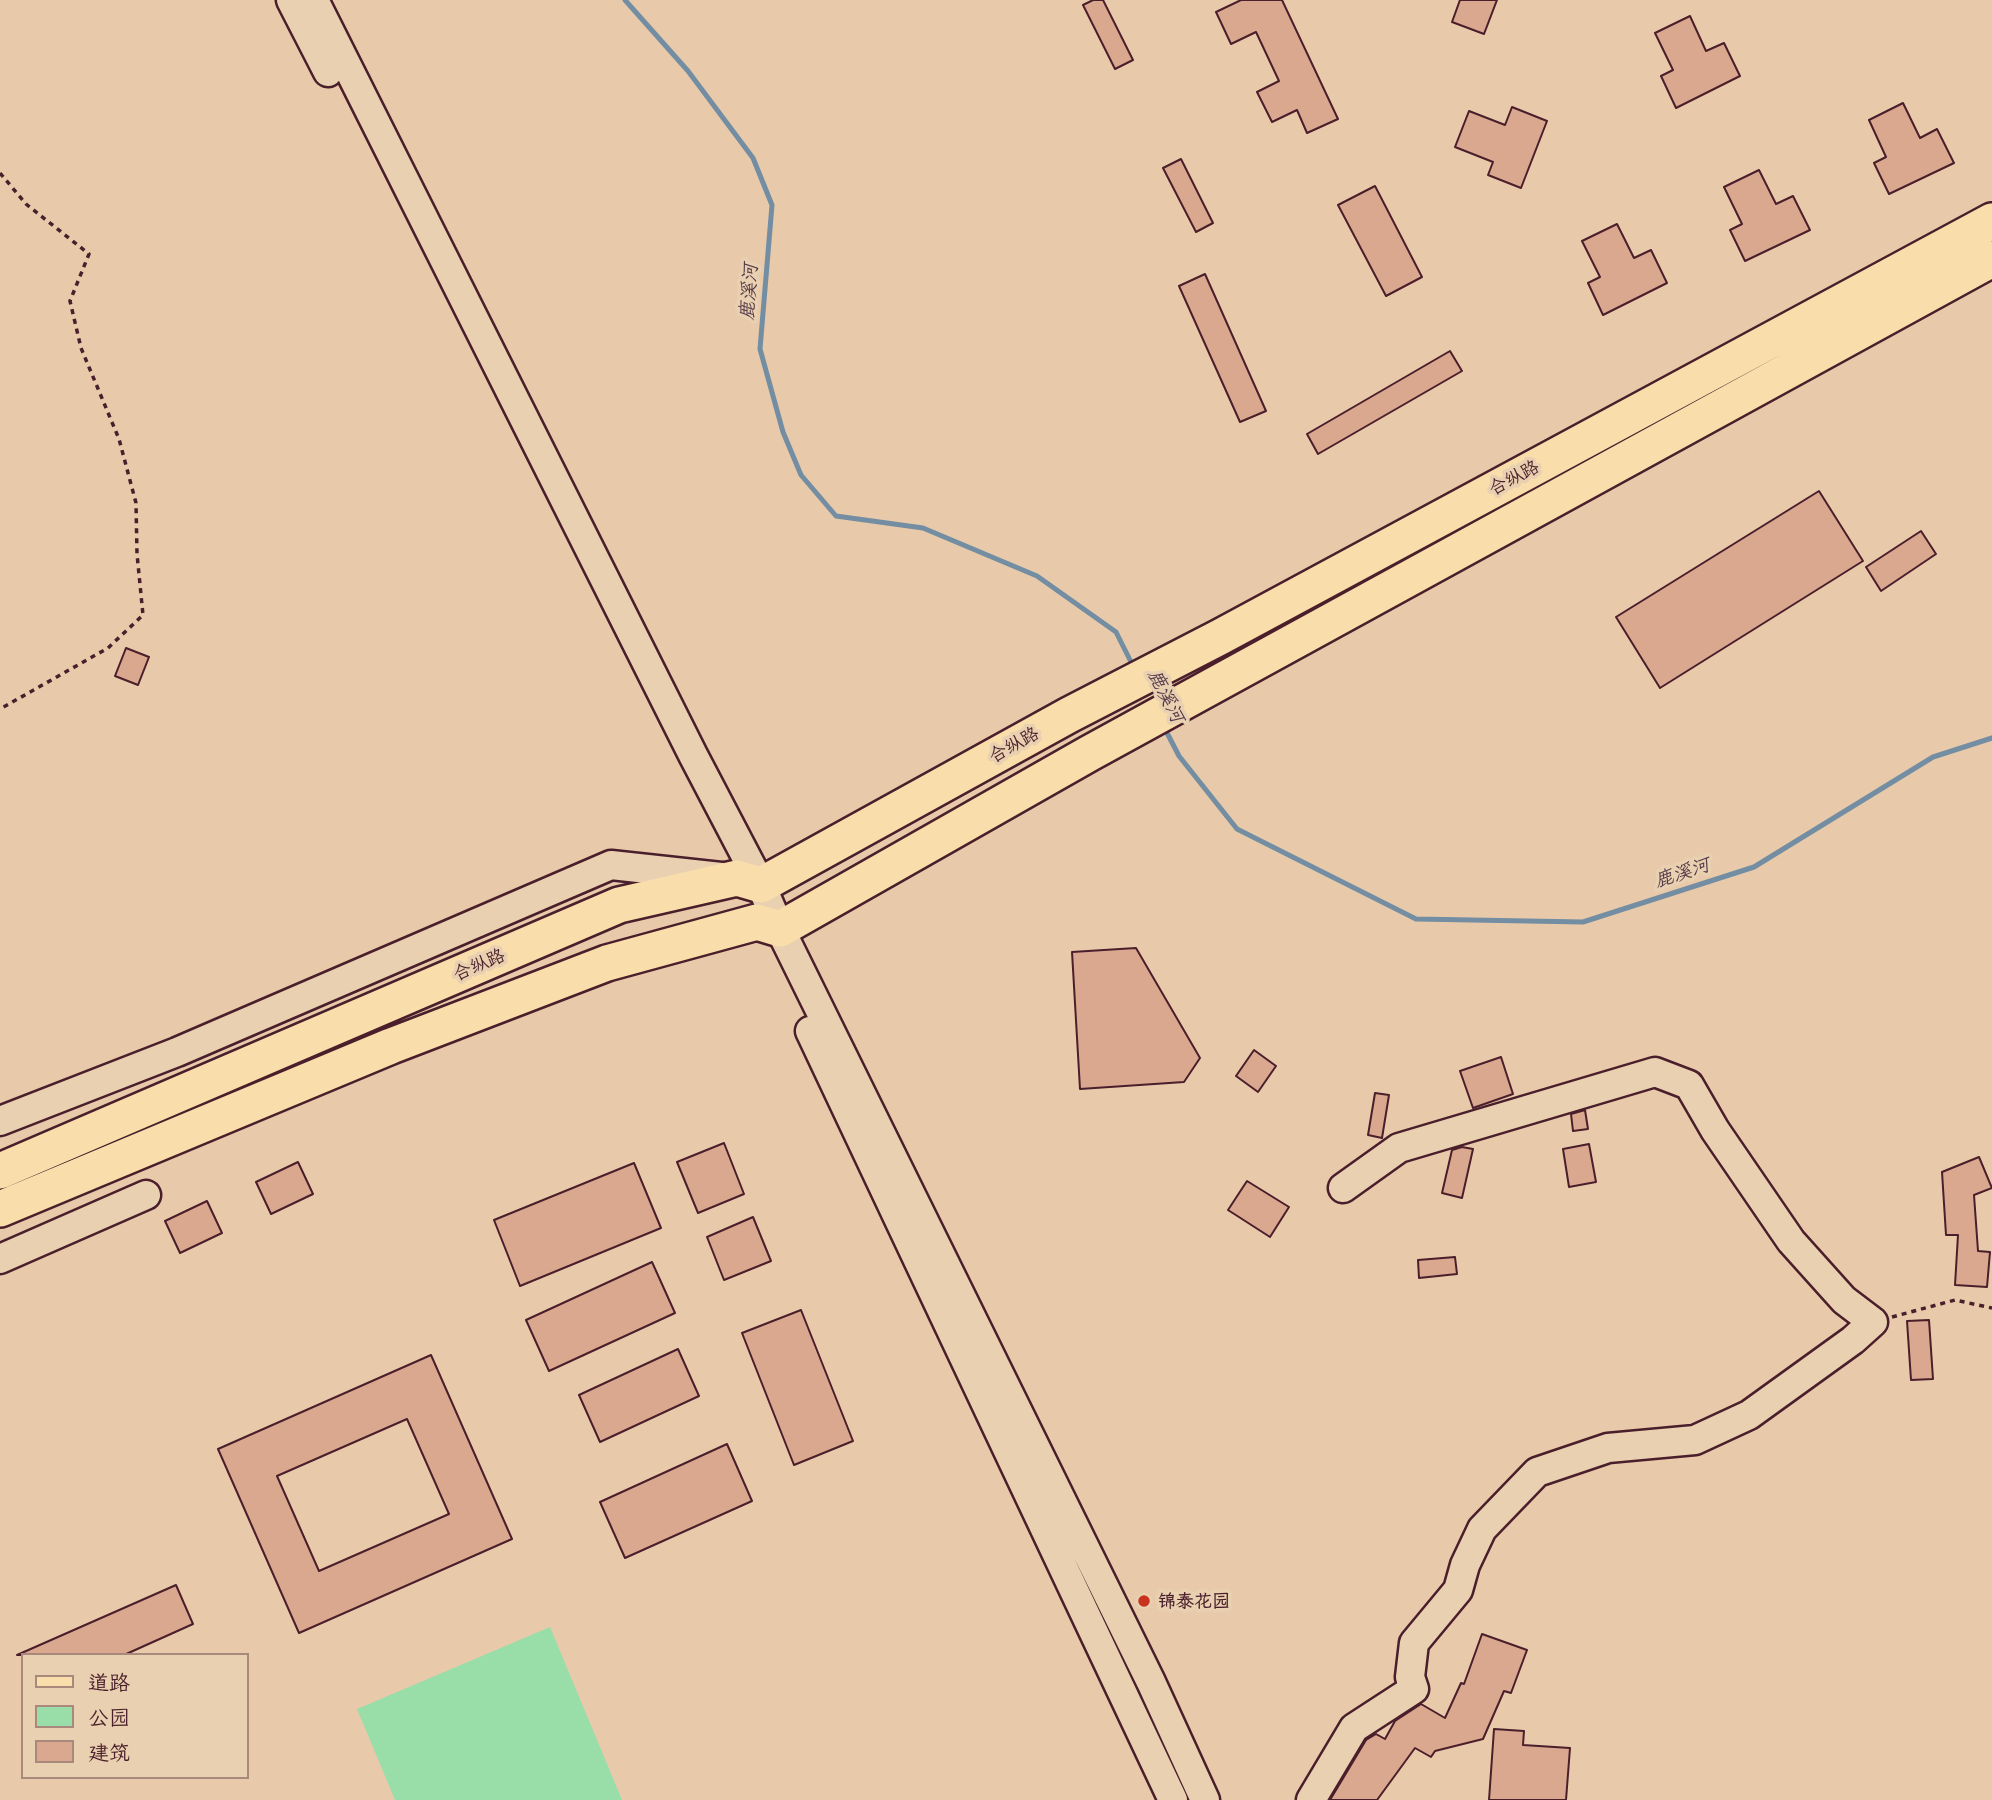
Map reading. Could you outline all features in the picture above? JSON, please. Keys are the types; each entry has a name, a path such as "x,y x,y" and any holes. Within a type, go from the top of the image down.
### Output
{"main road":[{"name":"合纵路","path":"0,1171 619,905 749,881 1220,637 1992,221"},
{"path":"0,1209 391,1046 607,963 769,925 1236,674 1992,260"}],"street":[{"path":"291,0 749,881"},
{"path":"314,0 692,755 1173,1800"},
{"path":"0,1121 177,1052 611,865 749,881"},
{"path":"769,925 1144,1670 1205,1800"},
{"path":"1311,1800 1353,1728 1414,1689 1410,1677 1414,1643 1458,1590 1465,1565 1482,1530 1537,1472 1608,1448 1695,1440 1749,1415 1853,1340 1873,1322 1844,1300 1791,1241 1715,1130 1689,1085 1655,1072 1399,1148 1343,1188"},
{"path":"0,1259 146,1195"}],"path":[{"path":"0,173 26,204 89,254 70,301 81,348 119,439 136,503 137,554 143,615 108,648 0,709"},
{"path":"1873,1322 1955,1300 1992,1308"}],"green space":[{"path":"550,1627 622,1800 395,1800 357,1709"}],"building":[{"path":"1093,0 1103,0 1133,60 1115,69 1083,5"},
{"path":"1241,0 1282,0 1338,119 1307,133 1297,110 1272,122 1257,92 1279,81 1256,32 1231,44 1216,12"},
{"path":"1460,0 1497,0 1484,34 1452,22"},
{"path":"1690,16 1706,51 1724,43 1740,76 1676,108 1661,76 1673,70 1655,33"},
{"path":"1903,103 1920,138 1937,129 1954,163 1889,194 1874,163 1886,157 1869,120"},
{"path":"1512,107 1547,121 1521,188 1488,175 1493,162 1455,147 1469,111 1505,125"},
{"path":"1181,159 1213,223 1196,232 1163,168"},
{"path":"1759,170 1776,204 1793,196 1810,230 1745,261 1730,230 1742,224 1724,187"},
{"path":"1375,186 1422,277 1386,296 1338,205"},
{"path":"1617,224 1634,258 1651,250 1667,283 1603,315 1588,283 1600,277 1582,241"},
{"path":"1205,274 1266,411 1240,422 1179,286"},
{"path":"1450,351 1462,371 1318,454 1307,434"},
{"path":"1819,491 1863,561 1660,688 1616,617"},
{"path":"1921,531 1936,554 1881,591 1866,567"},
{"path":"126,648 149,657 138,685 115,676"},
{"path":"1136,948 1200,1058 1184,1082 1080,1089 1072,952"},
{"path":"1254,1050 1276,1066 1258,1092 1236,1076"},
{"path":"1501,1057 1513,1094 1473,1108 1460,1071"},
{"path":"1375,1093 1389,1095 1382,1138 1368,1135"},
{"path":"1585,1110 1588,1129 1573,1131 1571,1114"},
{"path":"724,1143 744,1194 698,1213 677,1162"},
{"path":"1589,1144 1596,1182 1569,1187 1563,1149"},
{"path":"1462,1147 1473,1149 1462,1198 1442,1193 1452,1150"},
{"path":"1979,1157 1992,1188 1974,1195 1978,1251 1990,1252 1987,1287 1955,1285 1958,1235 1946,1235 1942,1172"},
{"path":"298,1162 313,1194 271,1214 256,1182"},
{"path":"634,1163 661,1228 520,1286 494,1220"},
{"path":"1247,1181 1289,1207 1270,1237 1228,1210"},
{"path":"207,1201 222,1233 180,1253 165,1221"},
{"path":"753,1217 771,1261 724,1280 707,1237"},
{"path":"1455,1257 1457,1274 1419,1278 1418,1260"},
{"path":"652,1262 675,1313 549,1371 526,1320"},
{"path":"801,1310 853,1441 794,1465 742,1333"},
{"path":"1929,1320 1933,1379 1911,1380 1907,1321"},
{"path":"678,1349 699,1396 600,1442 579,1395"},
{"path":"431,1355 512,1539 299,1633 218,1449","holes":["407,1419 449,1514 319,1571 277,1476"]},
{"path":"727,1444 752,1501 625,1558 600,1502"},
{"path":"176,1585 193,1624 128,1653 22,1653"},
{"path":"1482,1634 1527,1650 1511,1693 1504,1691 1483,1739 1435,1751 1431,1757 1415,1748 1377,1800 1330,1800 1366,1740 1376,1734 1385,1739 1395,1721 1421,1704 1445,1718 1461,1683 1464,1684"},
{"path":"1494,1729 1524,1731 1523,1745 1570,1748 1566,1800 1489,1800"}],"waterway":[{"name":"鹿溪河","path":"625,0 688,71 753,158 772,205 760,349 783,432 801,475 836,516 923,528 1037,576 1116,632 1134,668"},
{"name":"鹿溪河","path":"1164,727 1179,756 1237,829 1416,919 1583,922 1754,867 1933,757 1992,738"}],"place":[{"name":"锦泰花园","path":"1144,1601"}]}
